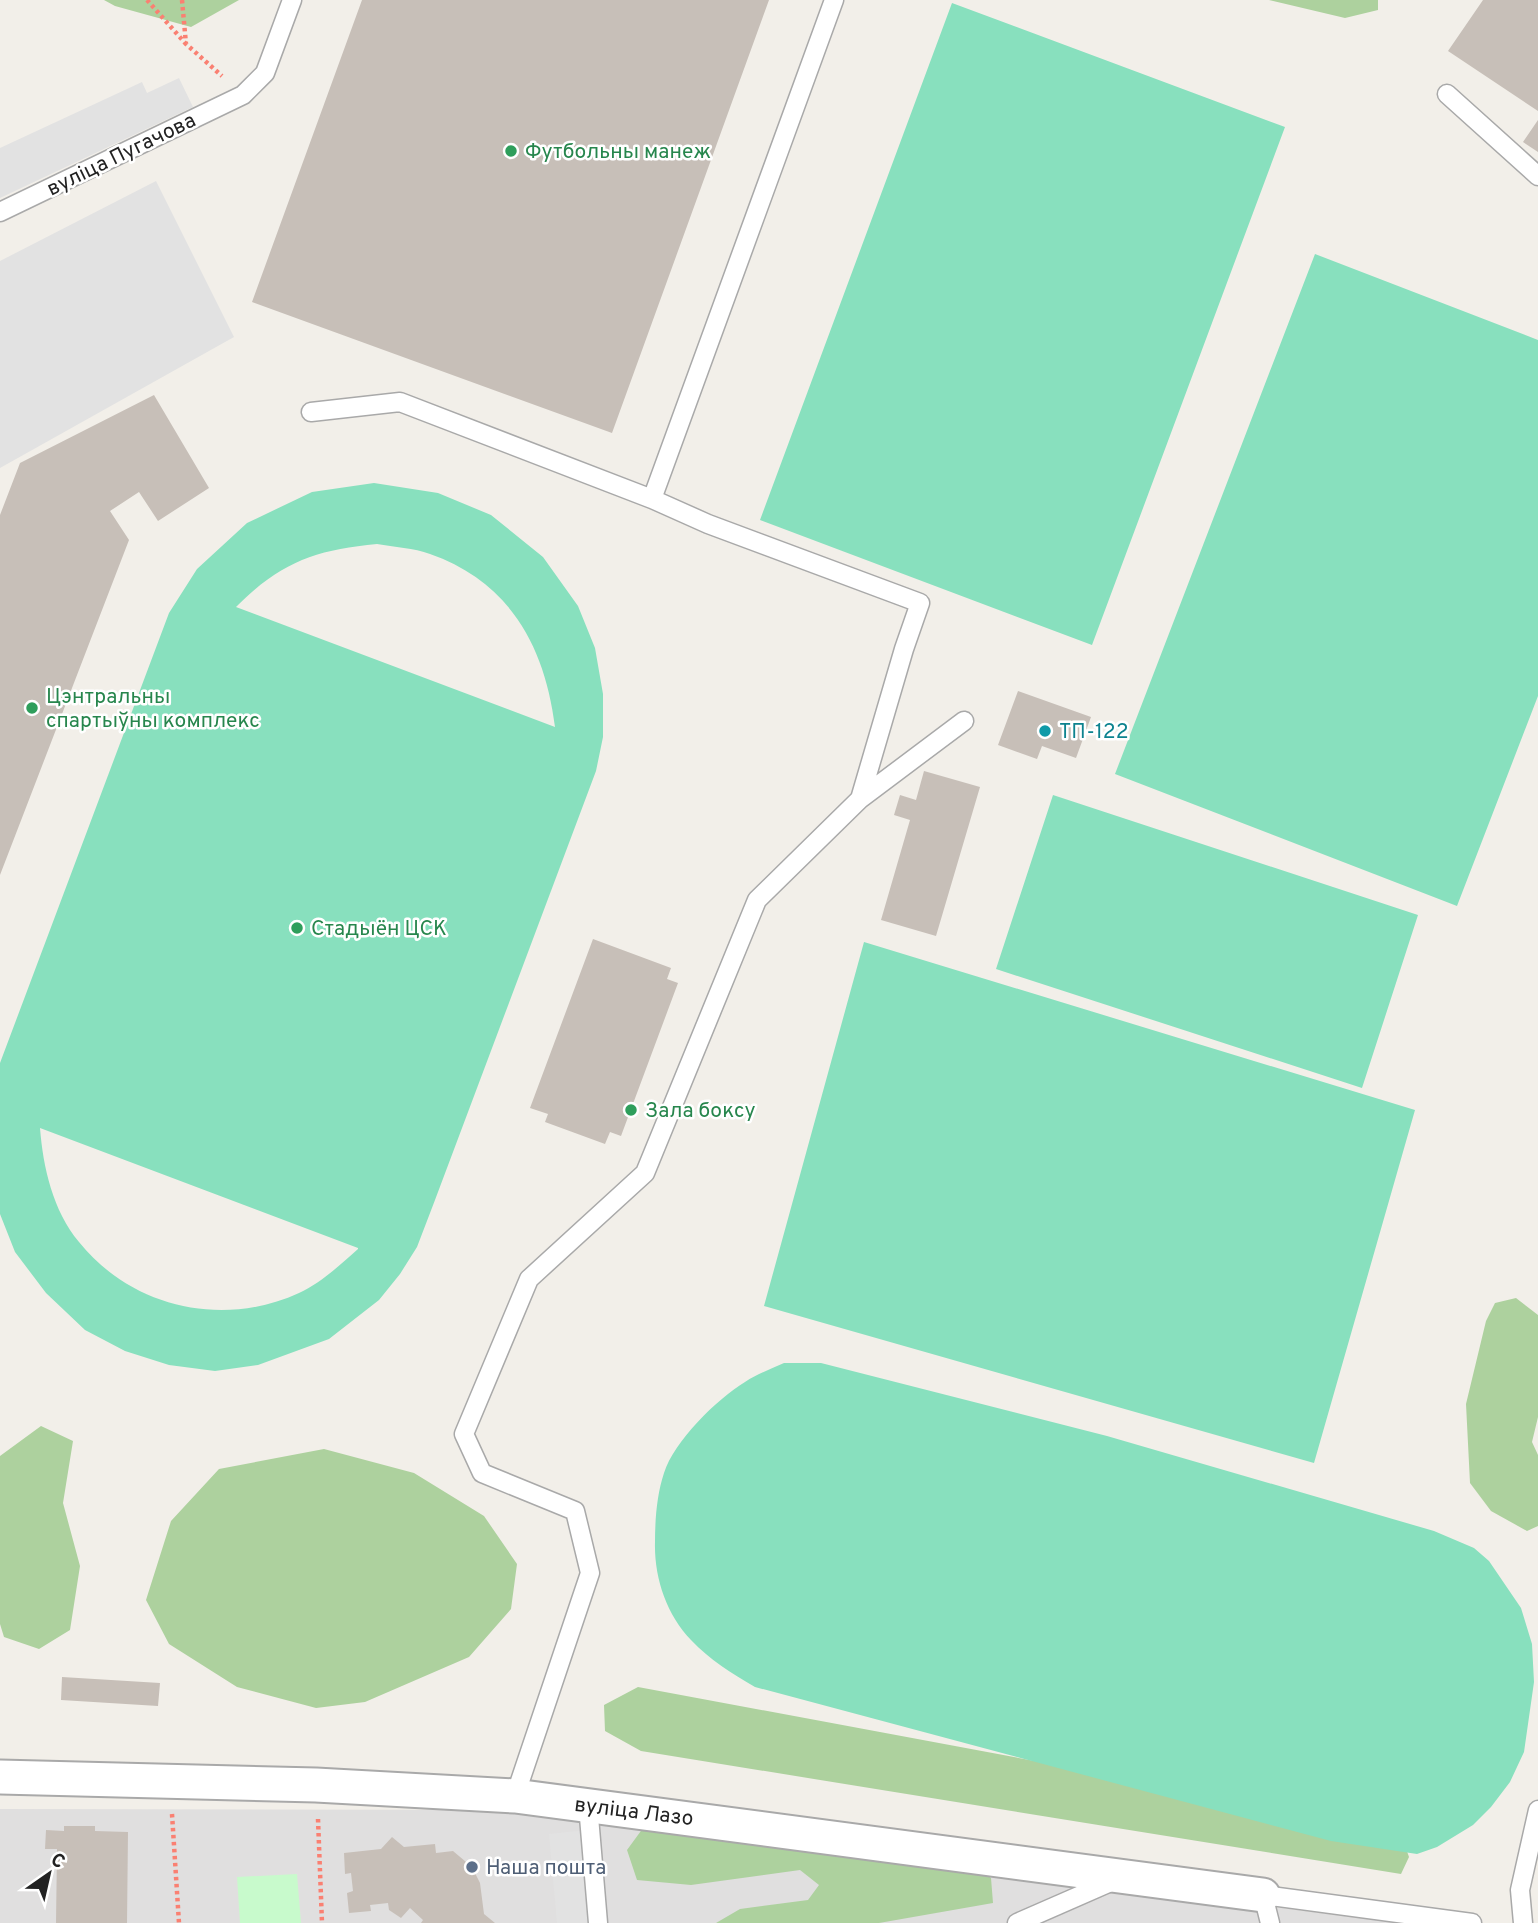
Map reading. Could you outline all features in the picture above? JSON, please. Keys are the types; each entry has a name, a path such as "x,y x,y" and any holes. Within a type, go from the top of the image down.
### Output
{"street":[{"name":"вуліца Лазо","path":"0,1777 316,1784 515,1796 1124,1876 1267,1909"}],"lane":[{"path":"243,96 265,73 292,0"},
{"path":"652,499 834,0"},
{"path":"1447,94 1538,176"},
{"name":"вуліца Пугачова","path":"0,212 243,96"},
{"path":"311,412 400,402 652,499 708,524 920,603 860,799"},
{"path":"515,1796 590,1573 575,1511 482,1473 464,1434 529,1279 646,1173 757,900 860,799 964,721"},
{"path":"588,1805 598,1923"},
{"path":"1523,1923 1520,1890 1538,1810"},
{"path":"1017,1923 1124,1876"},
{"path":"1267,1909 1472,1923"}],"path":[{"path":"147,0 186,44 243,96"},
{"path":"182,0 186,44"},
{"path":"316,1784 321,1923"},
{"path":"159,1814 172,1814 179,1923"}],"shaded area":[{"path":"179,78 193,107 0,198 0,148 142,82 147,93"},
{"path":"156,181 234,337 0,468 0,261"},
{"path":"0,1809 515,1810 1400,1923 0,1923"},
{"path":"586,1830 594,1923 557,1923 549,1834"}],"green space":[{"path":"104,0 239,0 191,27 115,6"},
{"path":"1269,0 1378,0 1378,10 1345,18"},
{"path":"952,3 1285,127 1092,645 760,520"},
{"path":"1315,254 1538,340 1538,696 1457,906 1115,774"},
{"name":"Стадыён ЦСК","path":"374,483 438,493 491,515 543,557 578,606 595,648 603,694 603,737 596,771 435,1200 417,1247 400,1274 379,1300 329,1339 258,1365 215,1371 169,1365 125,1351 85,1330 46,1293 15,1252 0,1214 0,1063 169,613 197,569 247,523 312,492","holes":["377,544 424,552 458,566 502,600 519,621 532,644 550,698 555,727 236,607 268,579 300,561 335,550","40,1128 358,1248 358,1249 315,1284 270,1304 210,1310 180,1305 152,1296 125,1283 101,1265 70,1230 51,1188"]},
{"path":"1053,795 1418,915 1362,1088 996,969"},
{"path":"864,942 1415,1110 1314,1463 764,1306"},
{"path":"1516,1298 1538,1315 1538,1417 1532,1442 1538,1455 1538,1526 1527,1531 1491,1511 1470,1483 1466,1404 1486,1321 1495,1303"},
{"path":"784,1363 821,1363 1107,1436 1434,1531 1474,1548 1489,1561 1521,1608 1532,1644 1534,1682 1524,1752 1510,1782 1473,1825 1437,1847 1417,1854 1331,1841 755,1687 706,1654 682,1630 668,1607 659,1582 655,1555 656,1516 664,1473 687,1435 734,1389 754,1376"},
{"path":"41,1426 73,1441 63,1503 80,1566 70,1630 39,1649 4,1637 0,1624 0,1456"},
{"path":"324,1449 414,1473 484,1516 517,1564 511,1609 469,1657 365,1702 316,1708 237,1687 169,1644 146,1600 171,1521 219,1469"},
{"path":"638,1687 1336,1817 1401,1834 1409,1857 1401,1874 641,1751 605,1731 604,1705"},
{"path":"646,1824 979,1868 991,1878 993,1903 879,1923 716,1923 740,1909 808,1900 819,1885 800,1870 691,1885 637,1880 627,1850"},
{"path":"297,1874 301,1923 240,1923 237,1877"}],"building":[{"name":"Футбольны манеж","path":"362,0 769,0 612,433 252,302"},
{"path":"1483,0 1538,0 1538,111 1448,51"},
{"path":"1538,120 1538,152 1523,142"},
{"name":"Цэнтральны спартыўны комплекс","path":"154,395 209,488 158,521 139,492 110,511 129,540 0,875 0,515 20,463"},
{"name":"ТП-122","path":"1018,691 1091,717 1076,758 1042,746 1037,759 998,745"},
{"path":"924,771 980,787 936,936 881,920 910,820 894,815 900,795 916,800"},
{"path":"593,939 671,968 667,979 678,983 621,1136 610,1132 605,1144 545,1122 548,1114 530,1108"},
{"path":"62,1677 160,1683 158,1706 61,1700"},
{"path":"64,1826 95,1826 95,1831 128,1832 127,1923 56,1923 57,1849 45,1849 46,1830 64,1831"},
{"path":"392,1837 404,1847 435,1844 436,1853 453,1851 472,1867 480,1883 484,1914 495,1923 421,1923 423,1920 410,1908 401,1918 389,1910 388,1903 370,1905 371,1911 349,1913 347,1893 353,1891 351,1873 345,1874 344,1853 381,1849"}],"place":[{"name":"Футбольны манеж","path":"511,151"},
{"name":"Цэнтральны спартыўны комплекс","path":"32,708"},
{"name":"ТП-122","path":"1045,731"},
{"name":"Стадыён ЦСК","path":"297,928"},
{"name":"Зала боксу","path":"631,1110"},
{"name":"Наша пошта","path":"472,1867"}]}
